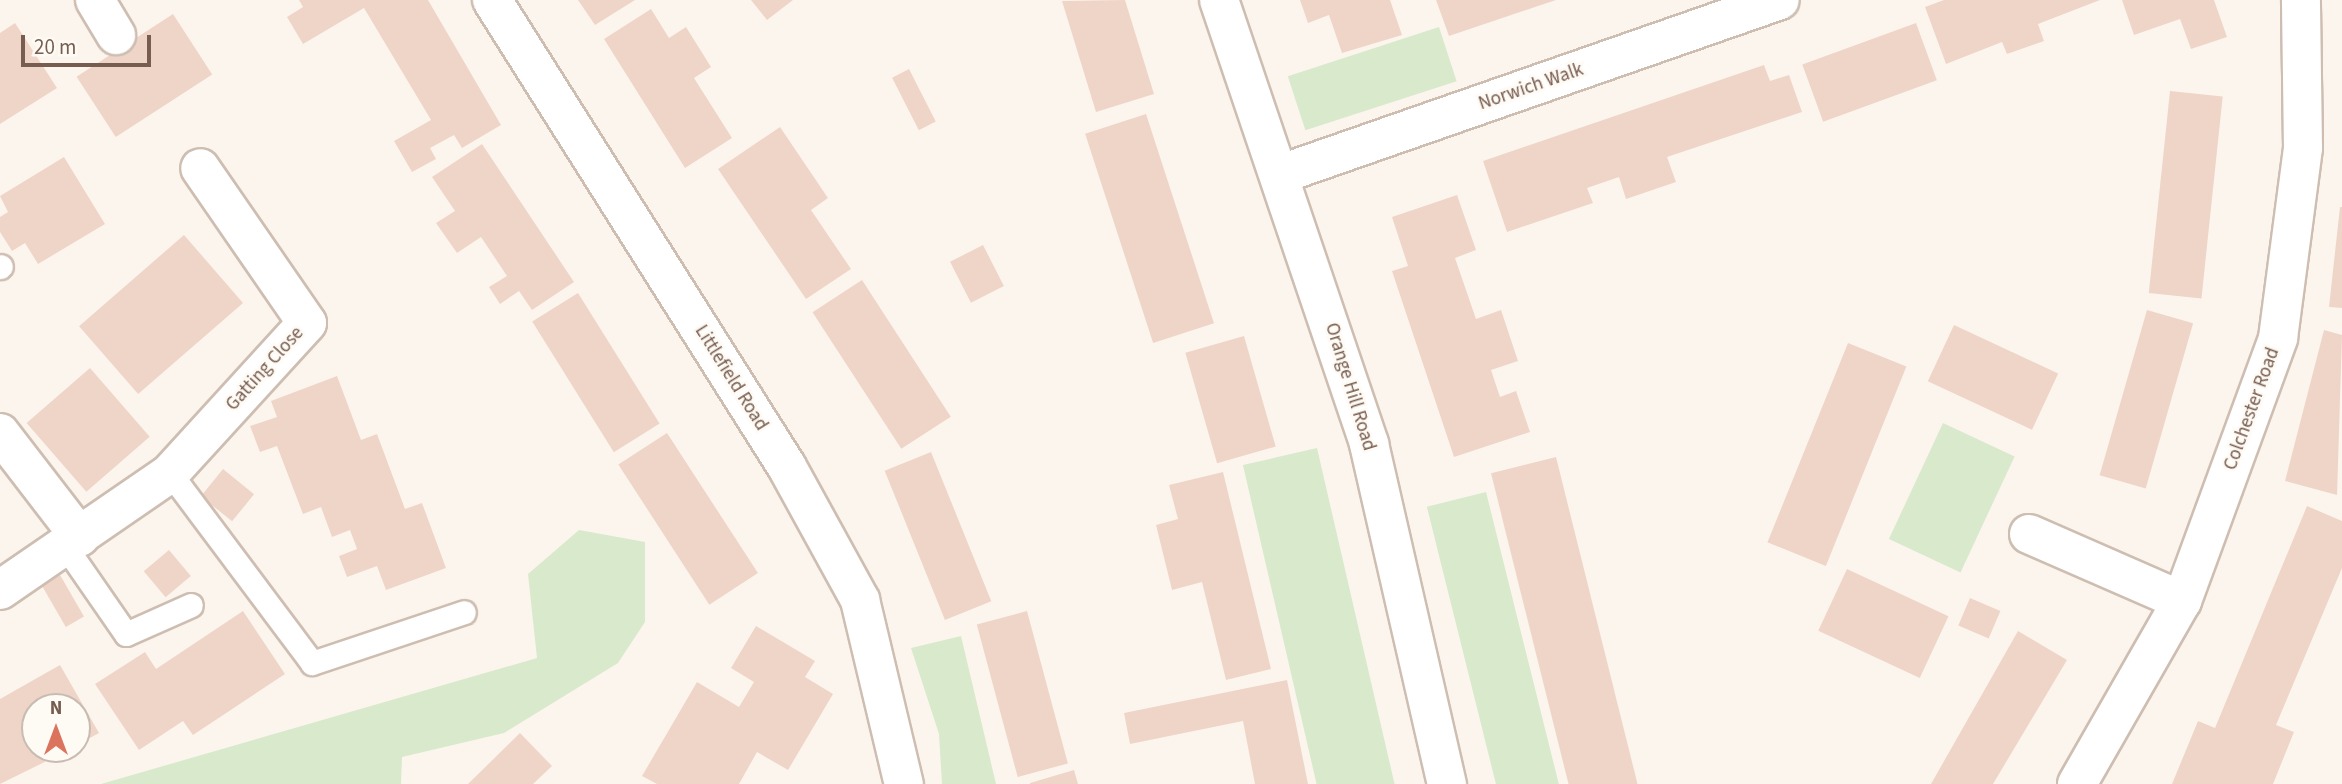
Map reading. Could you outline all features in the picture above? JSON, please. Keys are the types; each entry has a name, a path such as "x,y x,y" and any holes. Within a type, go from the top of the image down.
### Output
{"street":[{"path":"95,0 116,35"},
{"name":"Littlefield Road","path":"492,0 787,467 860,600 904,784"},
{"name":"Orange Hill Road","path":"1219,0 1281,174 1369,444 1447,784"},
{"name":"Norwich Walk","path":"1281,174 1780,0"},
{"name":"Colchester Road","path":"2077,784 2182,601 2278,338 2303,148 2301,0"},
{"name":"Gatting Close","path":"0,590 170,473 307,323 200,168"},
{"path":"0,433 72,542"},
{"path":"2029,534 2182,601"}],"lane":[{"path":"170,473 312,663 464,612"},
{"path":"72,542 126,634 191,605"}],"green space":[{"path":"1439,27 1457,81 1305,130 1288,76"},
{"path":"1943,423 2015,456 1961,572 1889,539"},
{"path":"1317,448 1395,784 1317,784 1243,465"},
{"path":"1486,492 1559,784 1496,784 1427,507"},
{"path":"579,530 645,542 645,622 618,663 504,733 402,757 401,784 101,784 537,658 528,574"},
{"path":"961,636 996,784 942,784 939,734 911,648"}],"building":[{"path":"299,0 428,0 501,125 462,148 454,135 430,148 436,159 412,172 394,141 431,120 364,8 303,44 287,17 303,7"},
{"path":"578,0 635,0 595,25"},
{"path":"751,0 793,0 767,20"},
{"path":"1125,0 1154,94 1096,112 1062,1"},
{"path":"1300,0 1390,0 1402,35 1342,53 1329,15 1308,23"},
{"path":"1436,0 1556,0 1449,36"},
{"path":"1944,0 2100,0 2038,24 2044,41 2007,54 2002,42 1946,64 1925,7"},
{"path":"2122,0 2214,0 2227,37 2191,49 2180,19 2134,35"},
{"path":"651,9 669,38 686,27 711,67 694,78 732,138 685,168 604,39"},
{"path":"173,14 212,74 116,137 77,77"},
{"path":"15,23 57,88 0,124 0,33"},
{"path":"1916,23 1937,80 1823,122 1802,64"},
{"path":"1764,65 1770,81 1789,75 1802,112 1667,157 1676,182 1626,199 1619,177 1587,188 1593,203 1507,232 1483,161"},
{"path":"909,69 936,122 919,130 892,78"},
{"path":"2170,91 2223,97 2201,298 2149,293"},
{"path":"1146,114 1214,323 1153,343 1085,134"},
{"path":"780,127 828,198 811,210 851,269 806,299 718,169"},
{"path":"482,144 574,282 532,310 519,291 500,304 489,287 507,276 481,237 457,253 436,223 455,211 432,177"},
{"path":"64,157 105,224 38,264 25,243 12,251 0,232 0,217 8,212 0,196"},
{"path":"1457,195 1476,250 1455,258 1476,319 1501,310 1518,361 1491,370 1500,397 1516,391 1530,432 1454,457 1392,271 1408,266 1392,217"},
{"path":"2342,207 2342,308 2329,307"},
{"path":"184,235 243,303 138,394 79,326"},
{"path":"983,245 1004,286 971,303 950,262"},
{"path":"862,280 951,417 901,449 813,312"},
{"path":"578,293 660,424 614,452 532,322"},
{"path":"2147,310 2193,323 2146,489 2100,475"},
{"path":"1954,325 2058,374 2032,430 1928,381"},
{"path":"2324,330 2342,335 2337,495 2285,481"},
{"path":"1244,336 1276,447 1217,463 1185,353"},
{"path":"1848,343 1906,367 1826,566 1767,542"},
{"path":"90,368 150,437 86,492 27,423"},
{"path":"337,376 361,440 377,434 405,509 422,503 446,568 386,590 377,566 347,577 339,556 357,549 350,530 332,537 321,507 303,514 277,446 260,452 250,426 277,417 271,401"},
{"path":"667,433 758,573 709,605 618,465"},
{"path":"931,452 991,601 945,620 885,471"},
{"path":"1556,457 1638,784 1568,784 1491,473"},
{"path":"223,469 254,494 232,521 201,496"},
{"path":"1223,472 1271,669 1226,680 1202,582 1172,590 1156,525 1178,519 1169,485"},
{"path":"2307,506 2342,521 2342,568 2276,725 2294,732 2273,784 2172,784 2198,721 2215,728"},
{"path":"169,550 191,576 166,597 144,571"},
{"path":"1847,569 1949,616 1920,678 1818,631"},
{"path":"60,575 84,617 66,627 42,586"},
{"path":"1970,598 2000,611 1989,639 1958,626"},
{"path":"243,611 285,674 193,735 183,721 139,750 95,684 145,652 156,669"},
{"path":"1027,611 1068,764 1018,777 977,624"},
{"path":"756,626 815,661 805,677 833,694 788,770 757,752 739,784 657,784 642,776 697,682 739,707 754,682 731,668"},
{"path":"2018,631 2067,660 1993,784 1931,784"},
{"path":"60,665 76,693 21,693 21,763 43,763 0,784 0,699"},
{"path":"1287,680 1308,784 1255,784 1243,721 1130,744 1124,713"},
{"path":"91,719 99,733 91,737"},
{"path":"520,733 552,766 533,784 468,784"},
{"path":"1074,770 1078,784 1030,784 1030,783"}]}
